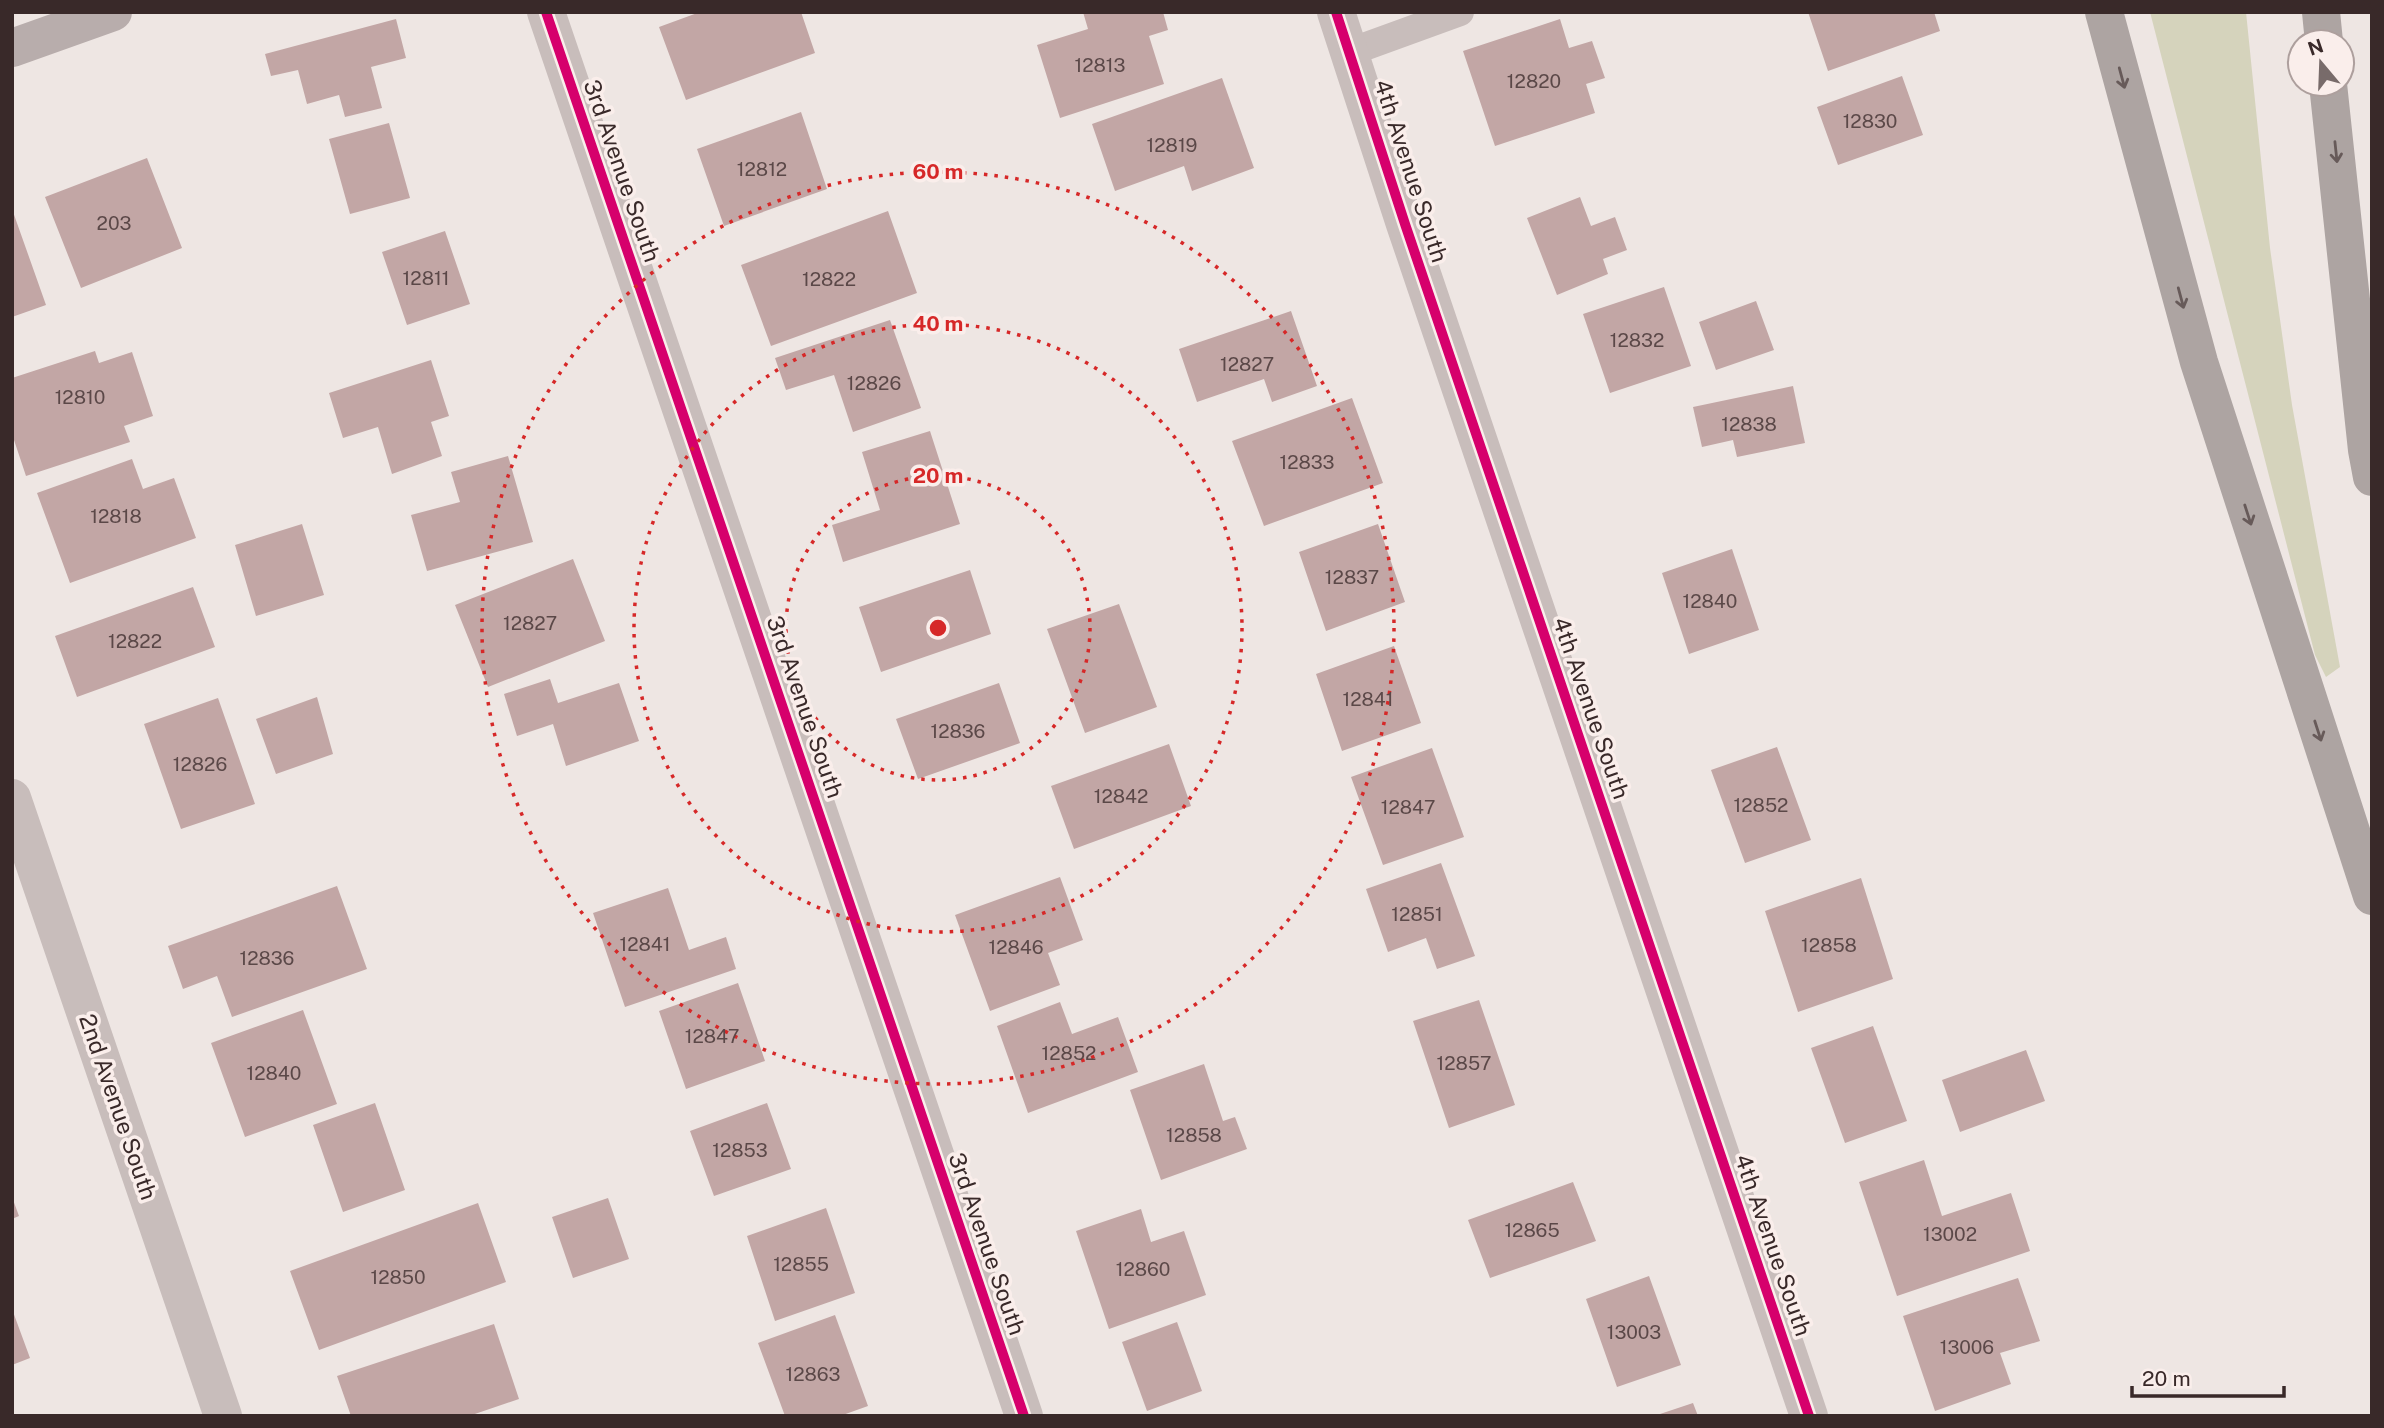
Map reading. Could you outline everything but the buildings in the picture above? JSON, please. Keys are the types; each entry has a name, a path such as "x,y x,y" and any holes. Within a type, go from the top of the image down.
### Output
{"highway":[{"path":"2104,12 2199,362 2372,896"},
{"path":"2330,98 2372,477"}],"main road":[{"path":"12,48 113,12"}],"street":[{"name":"3rd Avenue South","path":"546,12 1024,1416"},
{"name":"4th Avenue South","path":"1336,12 1409,237 1809,1416"},
{"name":"2nd Avenue South","path":"12,798 223,1416"}],"lane":[{"path":"1350,52 1460,12"}],"shaded area":[{"path":"2150,12 2246,12 2270,248 2292,405 2340,667 2326,677 2315,655"}],"cycle path":[{"path":"546,12 1024,1416"},
{"path":"1336,12 1405,224 1809,1416"}]}
